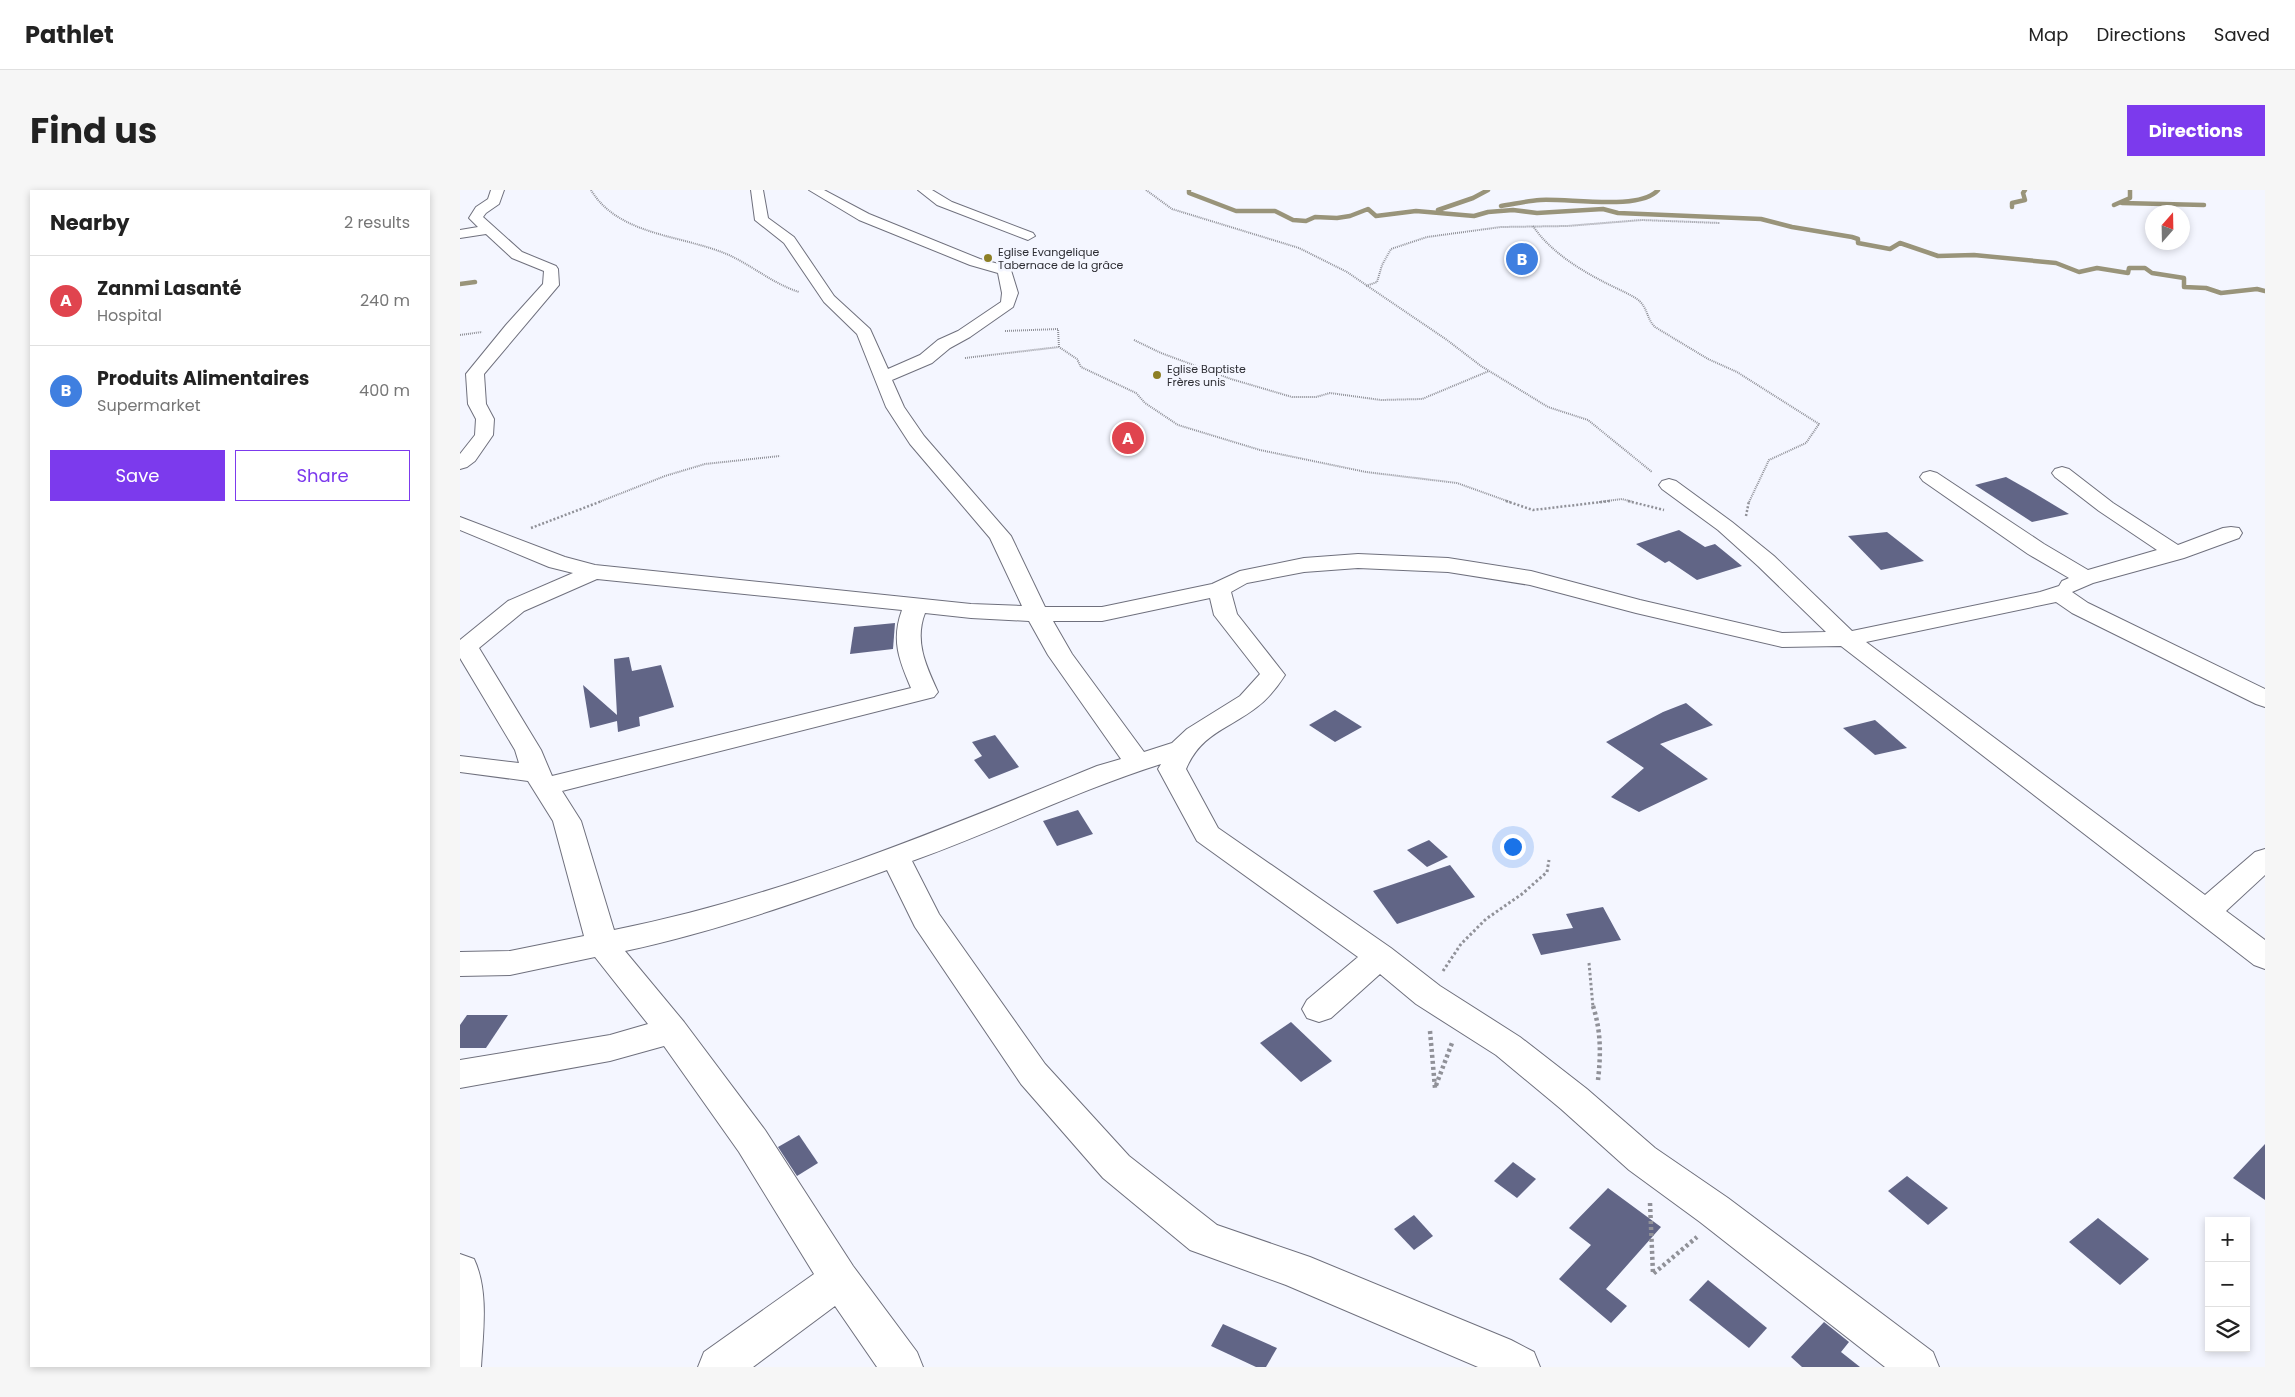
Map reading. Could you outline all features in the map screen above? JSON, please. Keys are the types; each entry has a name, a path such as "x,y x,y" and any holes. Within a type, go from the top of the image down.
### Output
{"street":[{"path":"460,463 468,457 484,435 484,419 477,404 475,374 512,328 551,285 551,269 517,255 476,218 473,209 494,201 495,193 498,190"},
{"path":"757,190 762,220 789,240 829,300 864,332 895,407 917,440 1000,536 1037,614 1060,655 1138,762"},
{"path":"815,190 864,216 975,262 1005,270 1010,292 1008,304 964,334 944,344 926,359 884,377"},
{"path":"924,190 935,201 975,215 1006,230 1028,236"},
{"path":"460,234 490,229"},
{"path":"2062,473 2106,507 2176,552"},
{"path":"1930,477 2036,549 2085,578"},
{"path":"1669,485 1744,542 1847,640 2265,957"},
{"path":"460,523 557,562 594,572 971,612 1102,614 1219,589 1240,578 1304,565 1358,561 1448,565 1531,578 1636,606 1782,640 1847,640 2046,598 2085,578 2176,552 2231,533"},
{"path":"594,572 516,606 466,647 488,688 528,750 541,781 567,821 602,944 672,1031 752,1141 839,1279 902,1367"},
{"path":"460,964 510,963 656,933 802,890 895,857 1138,762 1181,748 1196,735 1249,701 1273,675 1226,614 1219,589"},
{"path":"2058,593 2080,608 2265,699"},
{"path":"460,764 541,781 925,692 910,656 908,626 916,605"},
{"path":"1181,748 1172,769 1208,834 1380,956 1428,996 1508,1046 1574,1099 1642,1159 1714,1210 1918,1367"},
{"path":"895,857 926,919 1033,1074 1116,1167 1204,1238 1296,1270 1496,1354 1519,1367"},
{"path":"2205,912 2265,859"},
{"path":"1319,1009 1380,956"},
{"path":"460,1074 610,1048 672,1031"},
{"path":"460,1272 463,1319 460,1367"},
{"path":"718,1367 839,1279"}],"path":[{"path":"591,190 593,198 602,207 643,229 728,255 748,264 769,280 792,290 829,300"},
{"path":"1146,190 1172,209 1299,248 1346,272 1490,371 1548,406 1588,420 1669,485"},
{"path":"1366,286 1377,282 1382,265 1391,249 1427,238 1501,226 1567,226 1642,220 1720,223"},
{"path":"1533,226 1542,240 1560,254 1600,280 1637,298 1646,307 1649,321 1655,327 1708,359 1737,372 1819,424 1806,443 1769,460 1750,496 1744,542"},
{"path":"964,334 1058,329 1059,347"},
{"path":"1134,340 1161,353 1231,378 1292,396 1316,397 1330,393 1381,400 1422,399 1490,371"},
{"path":"926,359 943,360 1059,347 1077,359 1081,367 1136,393 1145,403 1178,425 1260,450 1366,472 1457,483 1533,510 1622,499 1669,511"},
{"path":"500,540 665,476 705,464 780,456"},
{"path":"1589,963 1592,1004 1599,1026 1601,1054 1598,1080 1602,1088"},
{"path":"1650,1196 1653,1274 1694,1241 1714,1210"}],"building":[{"path":"2006,477 2069,514 2032,522 1975,485"},
{"path":"1679,530 1705,547 1715,544 1742,566 1697,580 1669,561 1665,563 1636,544"},
{"path":"1887,532 1924,561 1881,570 1848,536"},
{"path":"895,623 893,649 850,654 854,627"},
{"path":"629,657 632,671 661,665 674,707 639,717 640,726 618,732 617,721 590,728 583,685 617,715 614,659"},
{"path":"1686,703 1713,725 1660,744 1708,779 1639,812 1611,797 1644,768 1606,742 1663,712"},
{"path":"1335,710 1362,727 1335,742 1309,725"},
{"path":"1875,720 1907,748 1875,755 1843,728"},
{"path":"995,735 1019,767 989,779 974,760 982,756 972,742"},
{"path":"1078,810 1093,834 1057,846 1043,821"},
{"path":"1429,840 1448,857 1427,867 1407,850"},
{"path":"1450,865 1475,897 1397,924 1373,891"},
{"path":"1603,907 1621,940 1541,955 1532,934 1573,928 1566,914"},
{"path":"467,1015 508,1015 486,1048 460,1048 460,1025"},
{"path":"1291,1022 1332,1061 1301,1082 1260,1043"},
{"path":"799,1135 818,1163 797,1176 778,1147"},
{"path":"2265,1144 2265,1200 2233,1178"},
{"path":"1513,1162 1536,1179 1517,1198 1494,1181"},
{"path":"1907,1176 1948,1208 1928,1225 1888,1191"},
{"path":"1608,1188 1661,1227 1606,1289 1627,1306 1611,1323 1559,1279 1591,1245 1569,1228"},
{"path":"1414,1215 1433,1236 1414,1250 1394,1229"},
{"path":"2098,1218 2149,1259 2120,1285 2069,1242"},
{"path":"1708,1280 1767,1328 1749,1348 1689,1300"},
{"path":"1824,1322 1849,1342 1841,1352 1860,1367 1802,1367 1791,1357"},
{"path":"1223,1324 1277,1348 1266,1367 1256,1367 1211,1346"}],"waterway":[{"path":"1189,190 1189,193 1236,211 1275,211 1293,220 1306,221 1315,217 1337,218 1350,216 1368,209 1376,216 1416,211 1474,216 1488,212 1513,210 1537,213 1603,209 1618,213 1761,219 1792,227 1852,237 1858,239 1858,243 1890,249 1900,243 1938,256 1974,255 2056,263 2079,272 2097,268 2128,273 2129,268 2145,268 2152,273 2184,278 2184,287 2206,288 2221,293 2257,289 2265,291"},
{"path":"1438,210 1473,198 1488,190"},
{"path":"1501,206 1540,200 1620,202 1649,196 1658,190"},
{"path":"2012,207 2012,203 2025,200 2023,193 2025,190"},
{"path":"2114,205 2130,198 2130,190"},
{"path":"2122,203 2204,205"},
{"path":"460,284 475,282"}],"place":[{"name":"Eglise Evangelique Tabernace de la grâce","path":"988,258"},
{"name":"Produits Alimentaires","path":"1522,259"},
{"name":"Eglise Baptiste Frères unis","path":"1157,375"},
{"name":"Zanmi Lasanté","path":"1128,438"}]}
